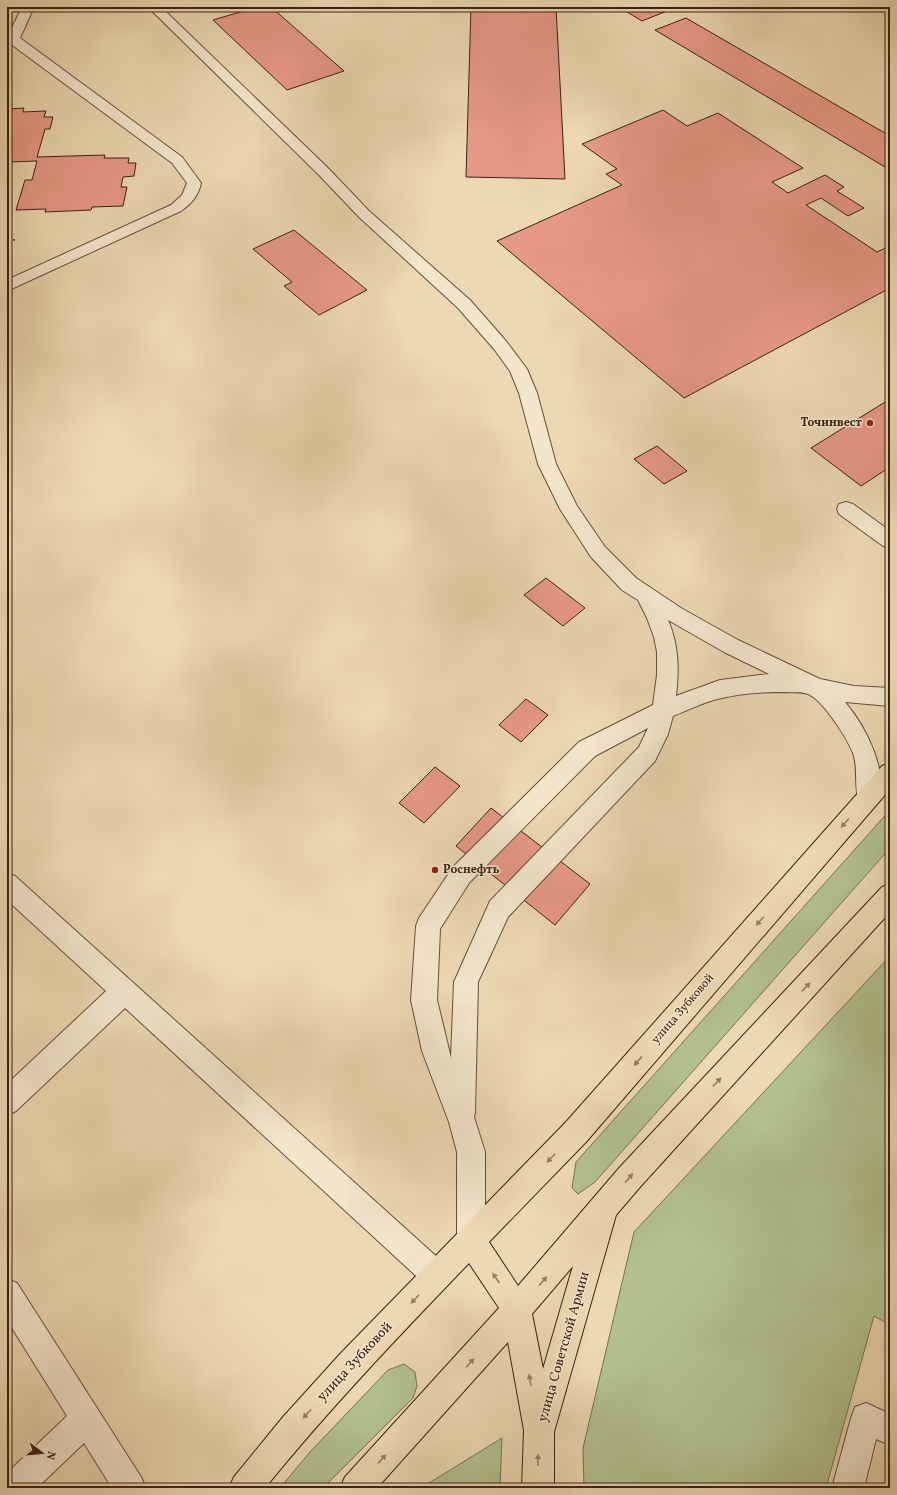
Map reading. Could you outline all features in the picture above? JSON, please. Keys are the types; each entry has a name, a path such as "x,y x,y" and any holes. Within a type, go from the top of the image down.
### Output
{"main road":[{"name":"улица Зубковой","path":"245,1488 299,1422 352,1364 470,1240 576,1132 890,773"},
{"path":"356,1488 518,1310 630,1177 890,895"},
{"name":"улица Советской Армии","path":"538,1488 539,1432 604,1208"},
{"path":"470,1240 518,1310 539,1432"}],"street":[{"path":"7,286 176,208 185,202 191,194 194,183 177,160 14,39 13,27 28,7"},
{"path":"154,7 323,171 364,214 464,304 500,345 518,368 528,393 547,464 569,509 598,552 630,584 674,614 731,646 816,687 830,700 849,723 864,754 868,772 868,797"},
{"path":"846,509 890,541"},
{"path":"462,1122 466,982 499,909 647,754 658,731 663,710 668,663 666,643 654,609 645,595"},
{"path":"470,1240 471,1152 462,1122 435,1052 424,1000 428,926 461,875 587,749 663,710 720,689 766,683 800,684 854,695 890,696"},
{"path":"7,884 437,1276"},
{"path":"7,1102 125,992"},
{"path":"7,1293 130,1488"},
{"path":"848,1488 866,1418 890,1430"},
{"path":"14,1488 87,1419"}],"path":[{"path":"7,236 16,241"}],"green space":[{"path":"890,810 890,848 595,1182 578,1194 572,1188 576,1162"},
{"path":"890,956 890,1325 874,1316 826,1488 584,1488 583,1448 634,1232"},
{"path":"404,1364 415,1372 417,1386 413,1398 323,1488 280,1488 310,1452 388,1370"},
{"path":"502,1438 500,1488 421,1488"}],"building":[{"path":"257,7 271,7 344,71 287,90 213,20"},
{"path":"471,7 556,7 565,179 466,177"},
{"path":"619,7 668,7 672,9 642,21"},
{"path":"877,7 890,7 890,14"},
{"path":"686,18 890,136 890,170 655,30"},
{"path":"24,108 23,112 46,111 44,117 53,117 50,129 45,129 37,157 105,155 104,158 129,158 128,163 136,163 134,176 123,177 121,187 127,187 123,206 92,207 91,210 45,212 46,209 16,210 25,180 32,180 37,161 7,162 7,109"},
{"path":"663,110 687,126 718,113 803,168 772,182 788,193 825,175 844,187 837,191 864,208 848,216 821,198 806,205 877,252 890,246 890,288 684,398 497,241 622,185 606,174 617,169 582,144"},
{"path":"294,230 367,290 319,315 284,286 292,282 253,249"},
{"name":"Точинвест","path":"890,399 890,467 861,486 811,448"},
{"path":"657,446 687,471 664,484 634,459"},
{"path":"546,578 585,608 563,626 524,595"},
{"path":"526,699 548,715 521,742 499,725"},
{"path":"435,767 460,786 424,823 399,803"},
{"path":"491,808 590,884 555,925 456,846"}],"place":[{"name":"Точинвест","path":"870,423"},
{"name":"Роснефть","path":"435,870"}]}
